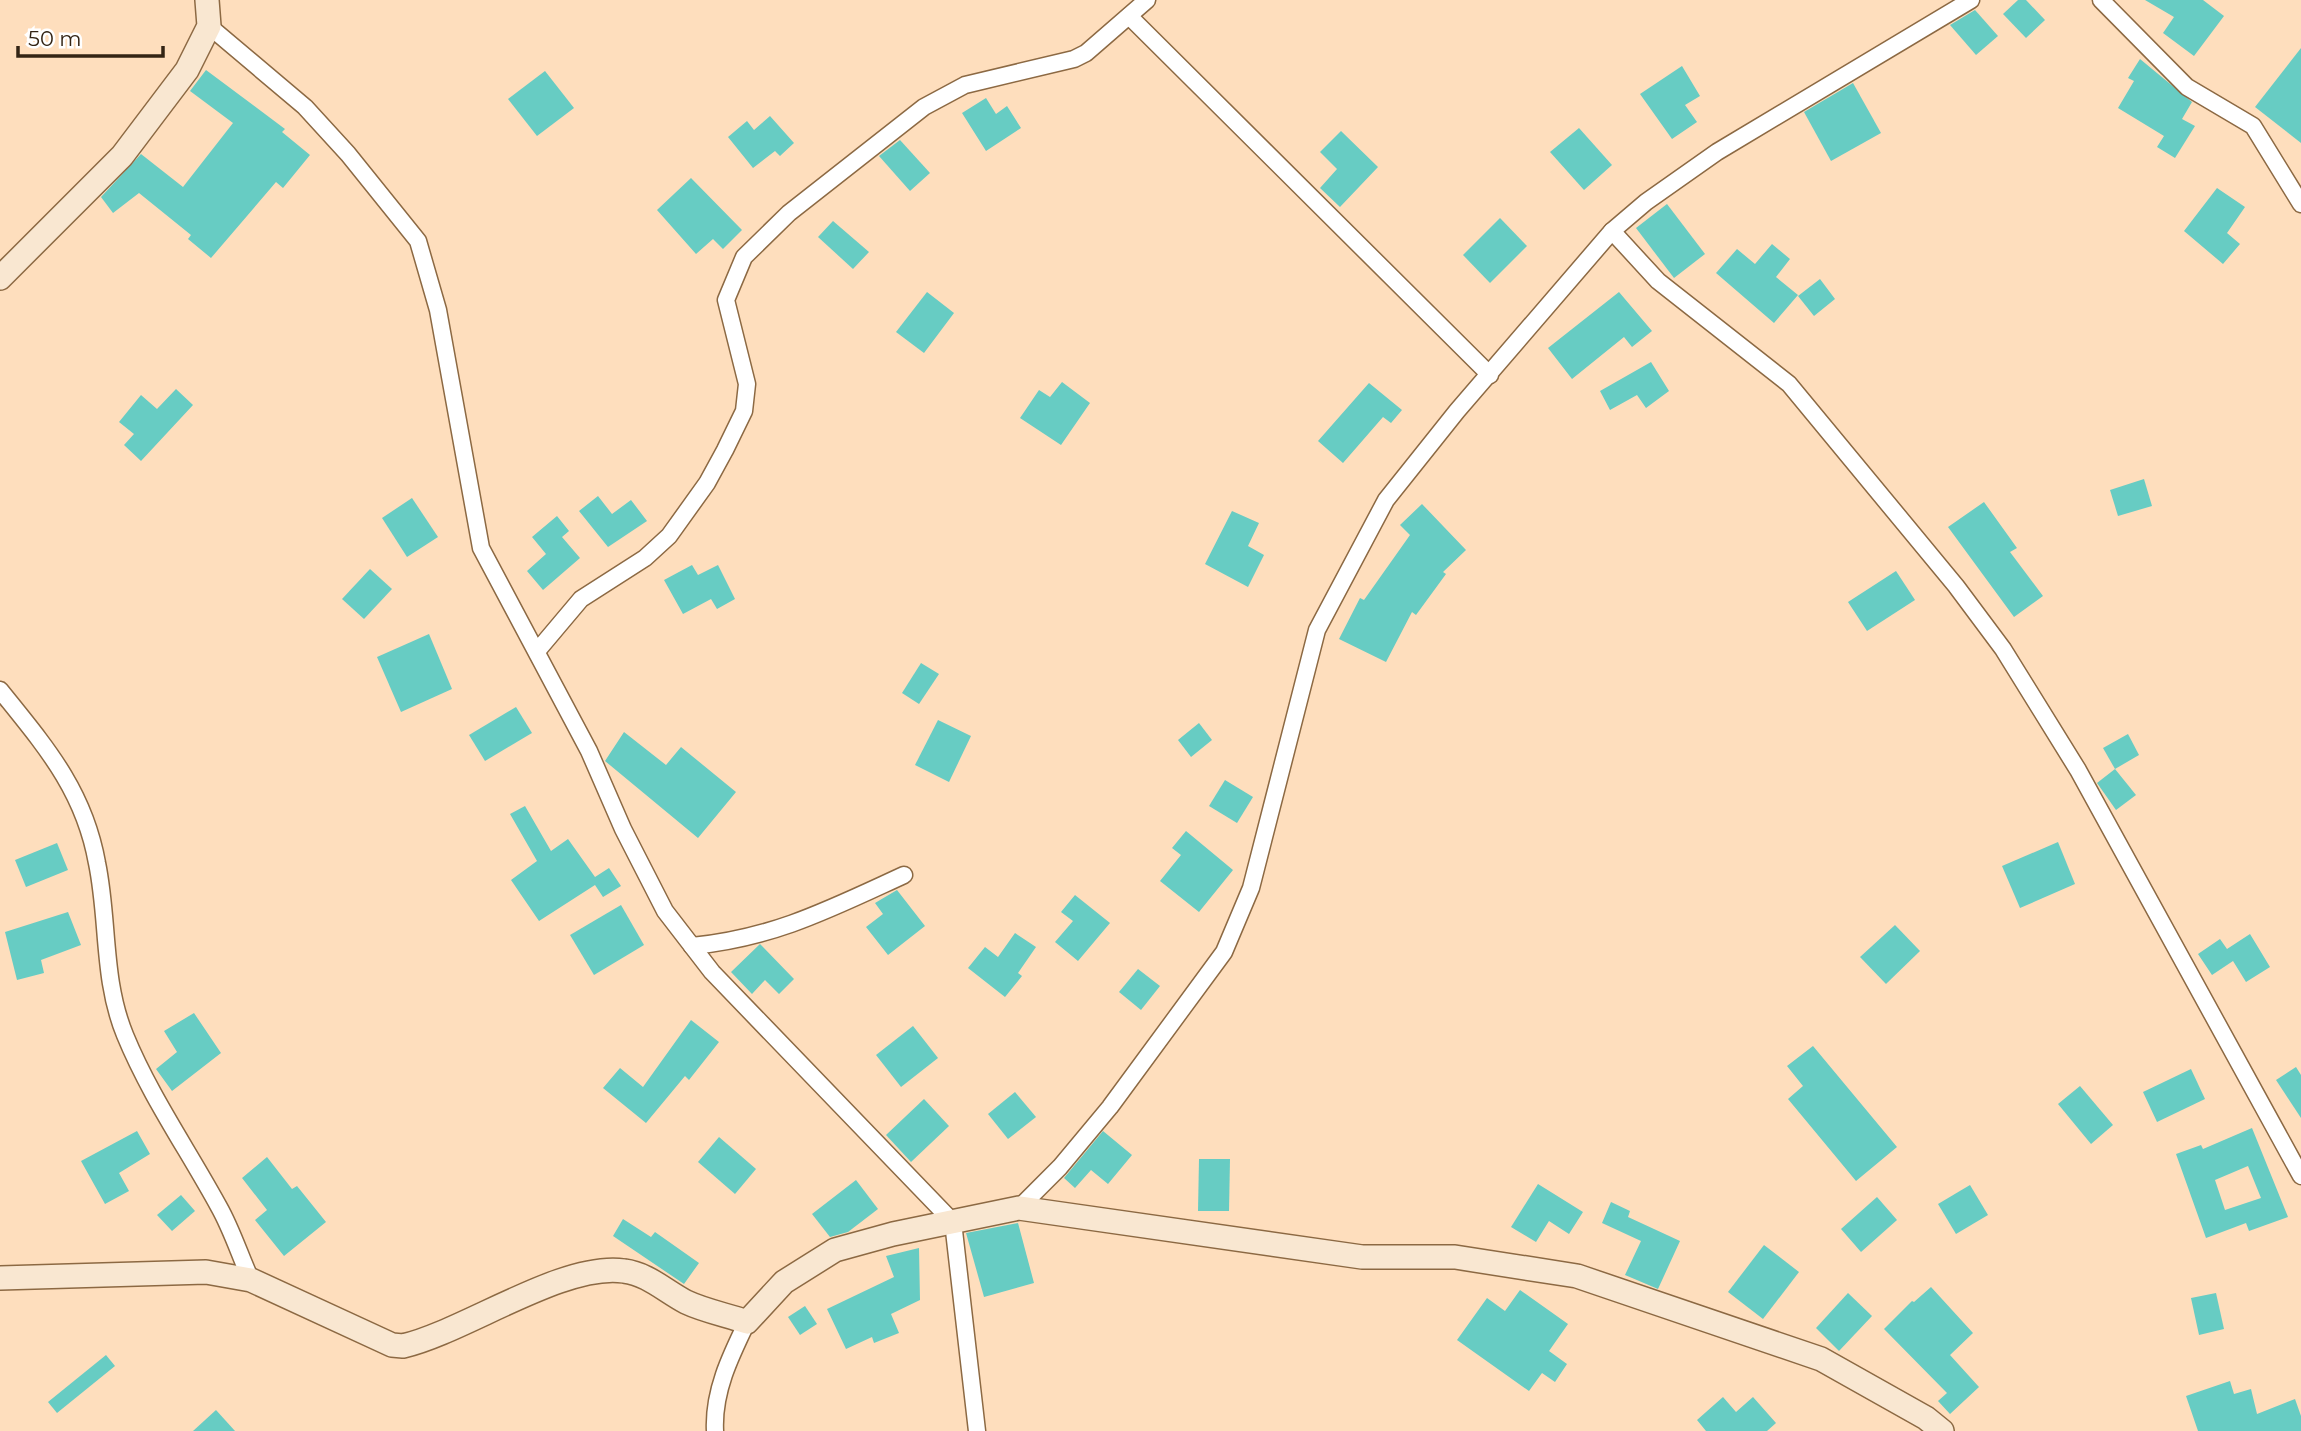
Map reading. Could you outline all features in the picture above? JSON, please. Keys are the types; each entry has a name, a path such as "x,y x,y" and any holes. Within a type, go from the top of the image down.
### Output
{"street":[{"path":"0,278 122,156 187,70 209,26 207,0"},
{"path":"538,650 581,599 645,558 669,536 707,483 725,450 744,411 747,384 726,300 744,257 789,213 924,107 965,85 1074,59 1086,53 1147,0"},
{"path":"1019,1208 1060,1167 1110,1107 1224,952 1251,888 1317,630 1386,500 1457,411 1612,231 1662,189 1717,152 1970,0"},
{"path":"2101,0 2187,86 2253,126 2301,204"},
{"path":"1129,16 1490,375"},
{"path":"209,26 304,107 348,154 418,241 438,310 481,548 538,650 589,751 650,884 692,946 748,1010 953,1222 977,1431"},
{"path":"1612,231 1658,281 1789,384 1938,564 2003,649 2078,770 2301,1176"},
{"path":"0,690 51,753 75,790 98,864 111,992 125,1035 177,1139 220,1208 251,1280"},
{"path":"692,946 731,942 771,933 904,876"},
{"path":"715,1431 714,1412 719,1388 747,1322 784,1282 835,1250 864,1240 1019,1208 1362,1257 1455,1257 1577,1276 1821,1359 1926,1418 1942,1431"},
{"path":"0,1278 206,1272 251,1280 392,1345 415,1343 559,1283 592,1274 622,1270 641,1275 686,1302 747,1322"}],"building":[{"path":"2018,0 2026,0 2045,20 2026,38 2003,14"},
{"path":"2145,0 2203,0 2224,16 2194,56 2163,33 2174,17"},
{"path":"1975,10 1998,36 1976,55 1950,25"},
{"path":"2301,48 2301,143 2255,107"},
{"path":"2140,59 2192,102 2182,119 2195,126 2175,158 2157,147 2164,136 2118,108 2134,81 2128,78"},
{"path":"1682,66 1700,96 1685,105 1697,122 1672,139 1640,94"},
{"path":"206,70 285,129 282,132 310,155 283,188 276,182 211,258 188,239 191,235 139,193 113,213 101,197 141,154 183,187 233,123 190,91"},
{"path":"545,71 574,108 537,136 508,99"},
{"path":"1853,83 1881,133 1831,161 1804,112"},
{"path":"986,98 996,114 1007,106 1021,128 986,151 962,113"},
{"path":"770,116 794,143 780,156 775,151 753,168 728,137 747,121 754,130"},
{"path":"1579,128 1612,165 1584,190 1550,152"},
{"path":"1341,131 1378,167 1340,207 1320,188 1337,169 1320,152"},
{"path":"900,140 930,173 910,191 879,156"},
{"path":"691,178 742,230 723,249 713,239 696,254 657,210"},
{"path":"2217,188 2245,207 2227,233 2240,244 2223,264 2184,231"},
{"path":"1667,204 1705,254 1674,278 1636,228"},
{"path":"1500,218 1527,246 1490,283 1463,255"},
{"path":"833,221 869,252 853,269 818,237"},
{"path":"1772,244 1790,259 1776,277 1798,295 1774,323 1716,273 1737,249 1755,264"},
{"path":"1820,279 1835,299 1814,316 1798,296"},
{"path":"927,292 954,313 924,353 896,332"},
{"path":"1619,292 1652,331 1632,347 1624,337 1572,379 1548,348"},
{"path":"1651,362 1669,391 1646,408 1637,395 1610,410 1600,391"},
{"path":"1062,382 1090,403 1061,445 1020,418 1039,390 1050,397"},
{"path":"1369,383 1402,410 1391,423 1383,417 1343,463 1318,441"},
{"path":"176,389 193,405 141,461 124,445 134,434 119,422 141,395 157,409"},
{"path":"2144,479 2152,506 2118,516 2110,490"},
{"path":"598,496 612,514 631,500 647,521 608,547 579,511"},
{"path":"412,498 438,537 407,557 382,518"},
{"path":"1984,502 2017,548 2010,552 2043,596 2014,617 1948,527"},
{"path":"1422,504 1466,550 1443,572 1446,574 1416,615 1412,612 1386,662 1339,639 1360,598 1364,600 1410,535 1400,525"},
{"path":"1232,511 1259,523 1248,546 1264,555 1248,587 1205,564"},
{"path":"557,516 569,531 562,537 580,558 543,590 527,571 546,554 532,537"},
{"path":"692,565 698,575 718,565 735,599 717,609 711,599 683,614 664,580"},
{"path":"370,569 392,589 364,619 342,599"},
{"path":"1896,571 1915,600 1867,631 1848,602"},
{"path":"429,634 452,689 401,712 377,657"},
{"path":"921,663 939,674 919,704 902,693"},
{"path":"516,707 532,733 485,761 469,735"},
{"path":"938,720 971,736 949,782 915,765"},
{"path":"1199,723 1212,740 1191,757 1178,740"},
{"path":"624,732 666,765 681,747 736,792 698,838 605,761"},
{"path":"2128,734 2139,755 2115,769 2103,748"},
{"path":"2115,769 2136,795 2116,810 2097,783"},
{"path":"1225,780 1253,797 1237,823 1209,806"},
{"path":"525,806 551,851 568,839 595,877 609,868 621,886 603,897 595,885 539,921 511,880 537,861 510,814"},
{"path":"1186,831 1233,870 1199,912 1160,881 1181,855 1172,848"},
{"path":"2058,842 2075,884 2020,908 2002,866"},
{"path":"57,843 68,870 26,887 15,860"},
{"path":"897,890 925,926 888,955 866,927 883,914 875,903"},
{"path":"1075,895 1110,923 1078,961 1055,942 1073,921 1061,912"},
{"path":"621,905 644,945 594,975 570,935"},
{"path":"68,912 81,945 41,960 44,973 17,980 5,932"},
{"path":"1895,925 1920,951 1886,984 1860,957"},
{"path":"1015,933 1036,947 1018,973 1022,976 1005,997 968,968 985,947 998,957"},
{"path":"2250,934 2270,967 2246,982 2233,961 2212,975 2198,954 2220,939 2227,949"},
{"path":"760,944 794,979 779,994 765,980 752,994 731,972"},
{"path":"1138,969 1160,986 1141,1010 1119,992"},
{"path":"194,1013 221,1053 172,1091 156,1069 177,1052 164,1031"},
{"path":"691,1020 719,1042 689,1080 685,1076 646,1123 603,1088 620,1068 643,1087"},
{"path":"913,1026 938,1058 901,1087 876,1055"},
{"path":"1813,1046 1897,1147 1856,1181 1788,1099 1803,1086 1787,1066"},
{"path":"2296,1067 2301,1075 2301,1118 2276,1080"},
{"path":"2191,1069 2205,1099 2157,1122 2143,1092"},
{"path":"2080,1086 2113,1125 2091,1144 2058,1104"},
{"path":"1015,1092 1036,1117 1008,1139 988,1114"},
{"path":"924,1099 949,1126 911,1162 886,1135"},
{"path":"2252,1128 2288,1217 2249,1231 2246,1223 2206,1238 2176,1154 2201,1145 2203,1149","holes":["2248,1166 2261,1198 2225,1210 2215,1180"]},
{"path":"137,1131 150,1154 119,1173 129,1191 105,1204 81,1161"},
{"path":"1103,1131 1132,1155 1108,1184 1091,1170 1075,1188 1064,1178"},
{"path":"719,1137 756,1169 735,1194 698,1162"},
{"path":"267,1157 292,1189 297,1186 326,1222 284,1256 255,1220 267,1210 242,1178"},
{"path":"1199,1159 1230,1159 1229,1211 1198,1211"},
{"path":"856,1180 878,1209 848,1232 830,1237 812,1214"},
{"path":"1538,1184 1583,1212 1569,1234 1549,1221 1536,1242 1511,1227"},
{"path":"1970,1185 1988,1215 1956,1234 1938,1204"},
{"path":"181,1195 195,1211 172,1231 157,1215"},
{"path":"1877,1197 1897,1220 1861,1252 1841,1229"},
{"path":"1611,1202 1630,1211 1628,1217 1680,1241 1658,1289 1625,1275 1641,1241 1602,1223"},
{"path":"623,1219 651,1237 655,1232 699,1263 684,1284 613,1236"},
{"path":"1018,1223 1034,1283 984,1297 966,1233"},
{"path":"1764,1245 1799,1272 1763,1319 1728,1292"},
{"path":"919,1248 920,1300 891,1314 899,1333 874,1343 872,1337 846,1349 827,1309 894,1277 886,1256"},
{"path":"1931,1287 1973,1333 1950,1355 1979,1387 1950,1414 1938,1401 1947,1393 1884,1329 1912,1301"},
{"path":"1520,1290 1568,1324 1549,1351 1567,1364 1555,1382 1542,1373 1529,1391 1457,1340 1487,1298 1505,1311"},
{"path":"1848,1293 1872,1316 1839,1351 1816,1328"},
{"path":"2216,1293 2224,1329 2199,1335 2191,1298"},
{"path":"805,1306 817,1324 800,1335 788,1317"},
{"path":"106,1355 115,1366 57,1413 48,1402"},
{"path":"2230,1381 2234,1394 2251,1389 2257,1414 2295,1399 2301,1416 2301,1431 2198,1431 2186,1396"},
{"path":"1723,1397 1736,1412 1753,1397 1776,1423 1767,1431 1706,1431 1697,1420"},
{"path":"216,1410 235,1431 193,1431"}]}
